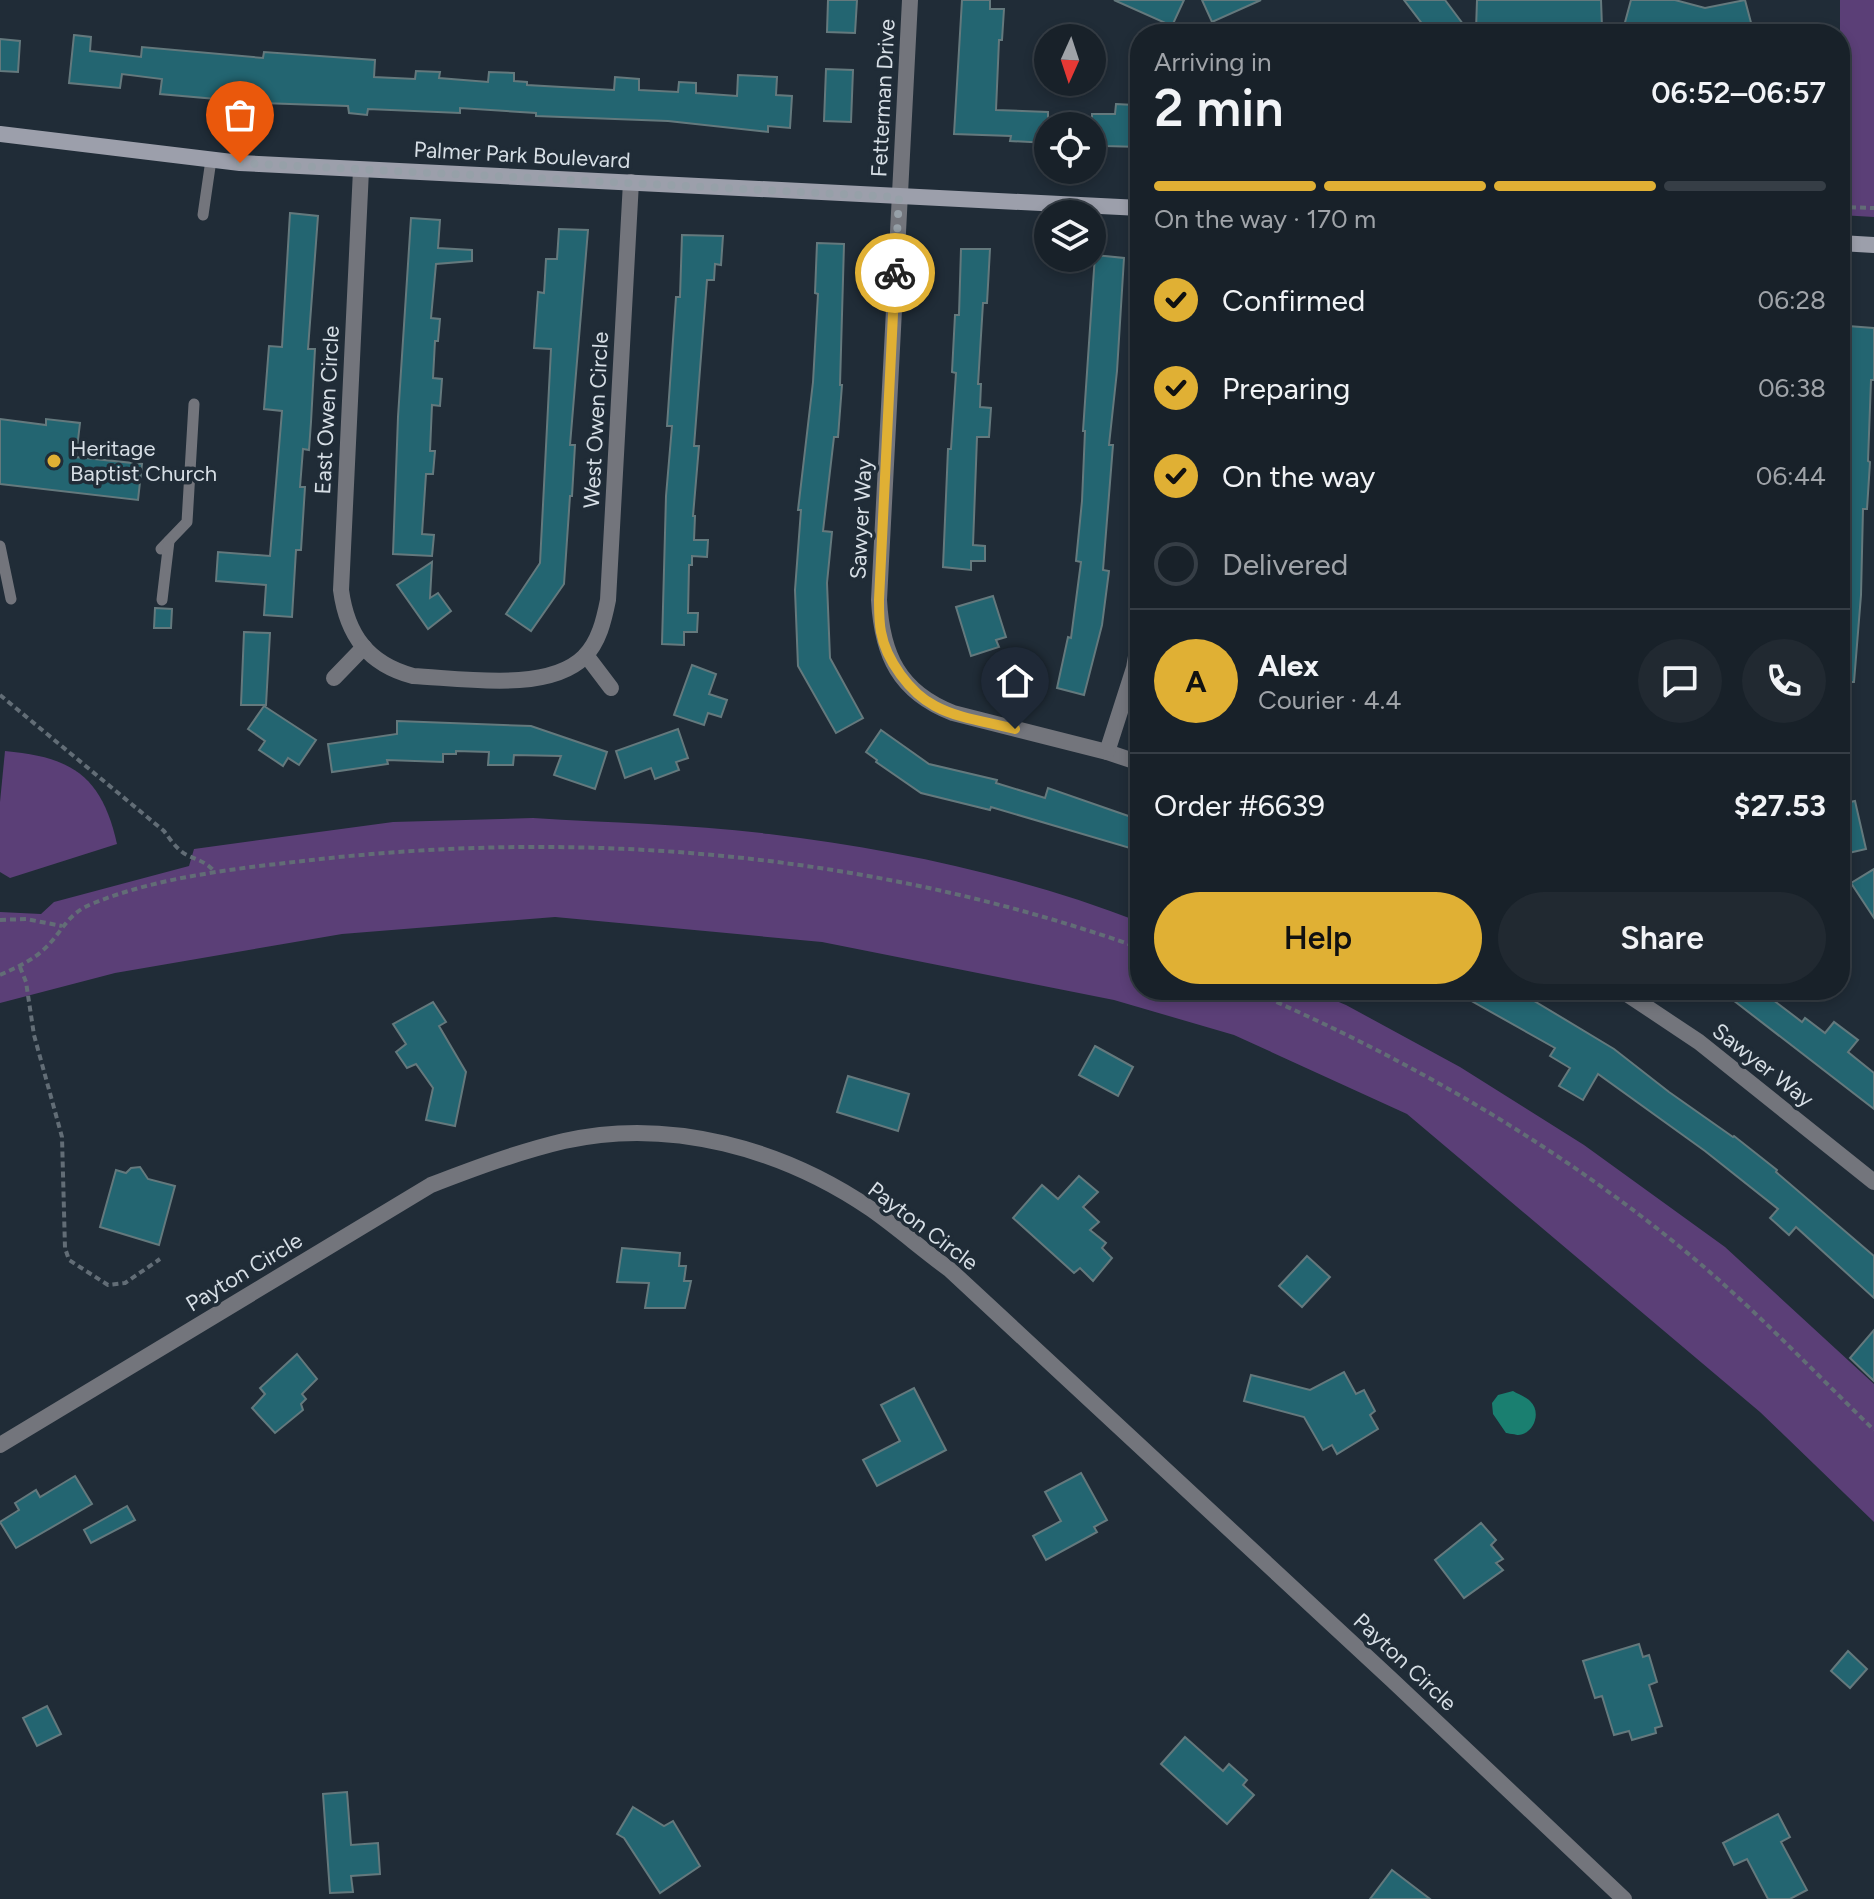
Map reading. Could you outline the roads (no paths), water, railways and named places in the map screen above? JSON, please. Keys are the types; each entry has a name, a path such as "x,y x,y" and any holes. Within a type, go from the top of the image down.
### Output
{"main road":[{"name":"Palmer Park Boulevard","path":"0,134 211,160 361,170 1130,208"},
{"path":"1850,244 1874,245"}],"street":[{"name":"Fetterman Drive","path":"899,197 910,0"},
{"name":"East Owen Circle","path":"361,170 341,590 344,614 352,634 396,672 413,676 526,680 570,668 586,655"},
{"name":"West Owen Circle","path":"586,655 604,622 608,600 631,182"},
{"name":"Sawyer Way","path":"899,197 879,600 881,632 888,654 912,688 933,705 1130,760"},
{"path":"334,678 364,647"},
{"path":"586,655 611,688"},
{"path":"1107,752 1130,680"},
{"name":"Sawyer Way","path":"1636,1000 1699,1042 1874,1182"},
{"name":"Payton Circle","path":"0,1445 431,1185 502,1158 567,1140 619,1134 666,1134 709,1139 756,1152 815,1178 871,1209 949,1269 1624,1899"}],"lane":[{"path":"203,215 211,160"},
{"path":"162,600 165,545 187,522 194,404"},
{"path":"0,546 11,599"}],"place":[{"name":"Heritage Baptist Church","path":"54,461"}]}
